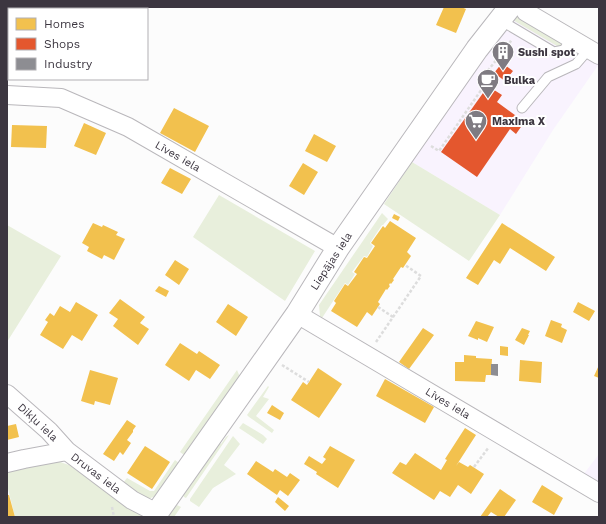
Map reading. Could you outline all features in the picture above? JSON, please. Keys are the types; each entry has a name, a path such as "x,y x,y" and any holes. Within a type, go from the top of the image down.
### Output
{"street":[{"path":"523,7 526,12 594,52"},
{"name":"Liepājas iela","path":"155,515 297,314 338,248 477,49 505,13"},
{"name":"Līves iela","path":"7,95 61,98 128,127 338,248"},
{"name":"Līves iela","path":"297,314 599,493"},
{"name":"Dikļu iela","path":"7,394 49,431 67,451"},
{"name":"Druvas iela","path":"7,463 67,451 132,500 155,515"}],"lane":[{"path":"505,13 554,52 564,50 571,38"},
{"path":"522,108 548,77 576,64 594,52"}],"path":[{"path":"367,355 421,276 405,265"},
{"path":"378,307 393,317"},
{"path":"279,363 309,382"},
{"path":"474,468 499,434"}],"shaded area":[{"path":"516,12 599,64 553,130 500,215 412,162"},
{"path":"599,454 599,485 583,475"}],"green space":[{"path":"520,15 563,44 561,46 557,46 511,19"},
{"path":"412,162 500,215 469,261 384,204"},
{"path":"219,195 315,251 285,301 193,237"},
{"path":"382,213 388,219 370,243 373,246 367,257 364,256 352,272 355,274 348,285 345,283 322,318 320,316 319,305"},
{"path":"7,225 61,256 7,342"},
{"path":"237,370 240,377 207,426 184,455 180,452"},
{"path":"268,386 269,387 263,397 269,399 256,416 274,430 272,433 247,415"},
{"path":"243,423 267,439 263,444 239,428"},
{"path":"229,435 186,498 184,497 182,494 218,442 221,444"},
{"path":"233,436 240,444 224,465 236,474 213,488 199,507 190,501 190,499"},
{"path":"54,460 69,465 142,514 141,517 15,517 7,485 7,471"},
{"path":"175,460 179,463 156,496 148,499 140,498 123,483 127,478 150,491 154,491"},
{"path":"177,505 181,507 174,517 164,517"}],"building: Homes":[{"path":"444,7 461,7 466,9 456,33 436,25"},
{"path":"174,108 209,126 195,152 160,133"},
{"path":"84,123 106,133 96,155 74,146"},
{"path":"12,125 47,126 46,148 11,147"},
{"path":"314,134 336,146 327,162 305,151"},
{"path":"303,163 318,172 304,195 289,186"},
{"path":"170,168 191,179 182,194 161,183"},
{"path":"394,214 400,217 398,221 392,218"},
{"path":"390,221 416,238 407,252 411,256 403,268 401,267 387,290 386,289 378,302 380,304 372,316 367,312 357,327 331,311 336,303 334,301 345,284 348,286 357,274 354,272 364,257 367,258 375,246 371,243 383,226 385,228"},
{"path":"93,223 102,227 103,225 118,232 116,235 125,239 114,260 104,255 102,259 87,251 89,247 82,243"},
{"path":"502,223 555,257 546,271 510,248 500,264 494,260 478,285 466,278"},
{"path":"175,260 189,269 179,285 165,275"},
{"path":"159,286 169,291 166,297 155,291"},
{"path":"120,299 145,317 140,323 149,329 138,345 113,326 118,319 109,313"},
{"path":"76,302 98,315 82,341 72,335 63,349 40,335 48,322 45,320 50,313 54,316 60,306 70,312"},
{"path":"578,302 595,311 589,321 573,312"},
{"path":"228,304 248,317 236,336 216,322"},
{"path":"551,320 562,324 561,327 567,330 562,343 545,336"},
{"path":"476,321 494,327 487,342 468,336"},
{"path":"423,328 434,335 409,369 399,362"},
{"path":"522,328 530,331 524,345 515,340"},
{"path":"180,343 197,354 199,351 220,365 210,379 196,370 189,381 165,365"},
{"path":"500,346 508,347 508,356 500,355"},
{"path":"464,355 476,356 476,358 492,359 491,375 486,375 485,382 455,381 455,362 464,362"},
{"path":"520,360 542,362 541,383 519,381"},
{"path":"599,365 599,378 594,376"},
{"path":"318,368 342,384 319,418 291,400 303,382 307,385"},
{"path":"90,370 118,378 110,405 95,401 94,405 81,401"},
{"path":"385,379 434,407 425,423 376,396"},
{"path":"272,405 284,413 280,420 267,413"},
{"path":"127,420 136,426 127,440 131,443 123,455 120,452 114,461 103,454"},
{"path":"16,424 19,437 7,440 7,426"},
{"path":"465,428 476,435 456,466 459,462 468,467 470,465 484,474 471,494 458,485 450,497 440,491 434,500 392,473 400,462 406,465 415,453 441,470 447,460 445,459"},
{"path":"145,446 170,462 152,489 127,473"},
{"path":"330,446 355,460 338,488 316,474 317,472 304,464 309,456 322,464 326,459 323,457"},
{"path":"256,461 273,472 275,469 287,477 290,473 300,480 288,496 280,490 277,495 247,474"},
{"path":"542,485 563,498 554,515 532,502"},
{"path":"500,489 516,500 504,517 499,517 491,512 487,517 480,517"},
{"path":"7,495 9,495 15,517 7,517"},
{"path":"278,497 289,506 285,511 275,502"}],"building: Shops":[{"name":"Sushi spot","path":"502,63 513,71 505,81 494,73"},
{"name":"Maxima X","path":"491,88 502,95 497,102 519,118 517,120 523,124 516,134 510,129 477,177 441,152 483,93 486,95"}],"building: Industry":[{"path":"491,364 498,364 498,376 491,375"}],"place":[{"name":"Sushi spot","path":"503,72"},
{"name":"Bulka","path":"488,100"},
{"name":"Maxima X","path":"476,140"}]}
